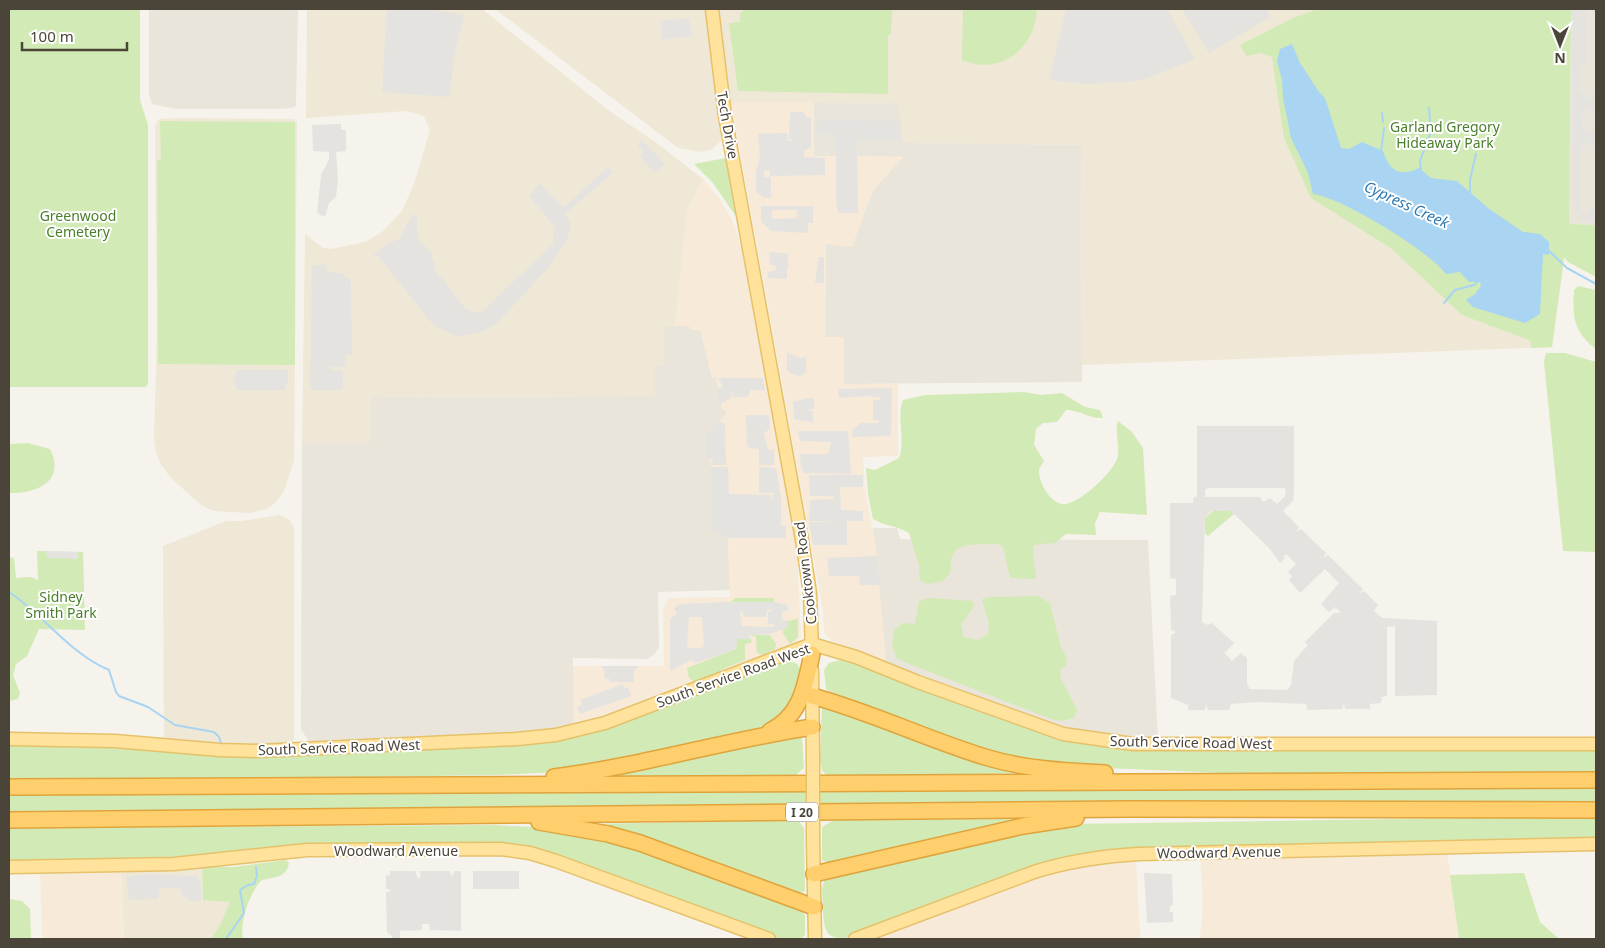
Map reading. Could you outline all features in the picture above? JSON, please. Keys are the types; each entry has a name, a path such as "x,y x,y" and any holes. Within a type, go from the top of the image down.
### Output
{"highway":[{"path":"762,734 780,726 795,711 802,698 812,649"},
{"path":"812,696 860,711 985,757 1016,765 1062,771 1129,774 1188,782"},
{"path":"484,786 614,768 762,734 812,727"},
{"name":"I 20","path":"9,787 1596,780"},
{"path":"814,874 1022,826 1129,810"},
{"name":"I 20","path":"9,820 1129,810 1596,810"},
{"path":"455,815 539,822 608,834 640,843 814,907"}],"main road":[{"name":"Tech Drive","path":"712,9 725,116 748,241"},
{"name":"Cooktown Road","path":"748,241 810,593 815,939"},
{"name":"South Service Road West","path":"9,739 115,741 220,750 259,751 518,739 556,735 605,723 812,649 856,658 1063,734 1133,744 1596,744"},
{"name":"Woodward Avenue","path":"855,939 1034,872 1099,856 1596,844"},
{"name":"Woodward Avenue","path":"9,867 174,864 307,850 501,849 530,853 556,861 769,939"}],"shaded area":[{"path":"149,9 298,9 296,106 274,109 176,109 152,104 149,94"},
{"path":"307,9 482,9 608,110 654,141 703,179 687,211 675,326 664,326 664,365 655,366 655,396 371,397 370,443 302,443 305,234 323,248 331,249 365,242 382,232 402,211 414,184 430,130 424,116 407,111 306,118"},
{"path":"387,9 429,9 464,15 454,57 449,97 382,92"},
{"path":"495,9 705,9 722,137 720,142 711,150 701,152 678,148"},
{"path":"719,9 1571,9 1569,224 1552,347 1082,365 1081,145 904,142 898,103 731,102"},
{"path":"1066,9 1167,9 1195,59 1148,78 1130,82 1084,84 1049,80"},
{"path":"1182,9 1266,9 1270,17 1209,53"},
{"path":"1571,9 1596,9 1596,225 1569,224"},
{"path":"1572,9 1586,9 1586,64 1579,65 1579,91 1589,100 1591,99 1591,93 1596,93 1596,113 1591,113 1590,107 1584,111 1581,117 1582,128 1588,132 1592,133 1592,127 1596,127 1596,147 1590,146 1589,141 1584,143 1580,149 1580,207 1588,215 1590,208 1596,208 1596,222 1585,221 1579,217 1573,205"},
{"path":"689,18 692,36 662,40 660,21"},
{"path":"731,102 814,102 814,156 903,157 873,190 852,247 826,244 825,337 844,337 844,384 898,384 898,456 863,457 865,489 876,547 886,662 832,641 826,635 824,629 823,610"},
{"path":"814,102 899,103 904,142 1081,145 1082,382 844,384 843,337 825,337 826,243 852,246 873,190 903,157 814,156"},
{"path":"790,112 804,112 806,117 811,118 811,148 805,150 804,157 825,158 825,175 770,176 770,170 764,171 764,177 771,177 771,198 765,198 756,192 756,171 760,157 758,134 787,133 788,141 795,141 789,139"},
{"path":"159,119 294,119 297,122 294,460 284,491 276,502 267,509 249,513 214,511 201,505 170,477 160,463 156,452 154,438 157,330 155,126"},
{"path":"817,119 900,121 900,141 859,140 859,133 852,134 857,135 858,213 838,213 836,200 836,134 817,134"},
{"path":"341,124 341,130 346,130 346,151 336,152 338,179 336,197 329,203 325,217 317,213 321,175 329,160 329,152 313,151 312,125"},
{"path":"642,140 665,164 655,173 640,157 644,152 638,146"},
{"path":"608,167 613,173 565,214 570,222 570,230 566,242 548,268 497,323 484,331 462,336 454,335 437,327 429,320 379,257 373,255 389,243 399,239 412,215 417,215 418,239 432,254 431,258 436,265 434,269 467,310 480,313 553,244 554,226 529,196 540,183 564,207"},
{"path":"703,179 719,198 732,220 743,251 797,552 801,636 792,647 631,710 573,727 573,666 664,666 663,609 668,598 730,597 728,538 712,531 711,460 706,459 705,432 709,432 725,416 726,410 722,409 716,378 712,378 701,331 690,329 689,326 675,326 687,211"},
{"path":"761,206 813,206 813,223 808,223 808,233 771,231 761,221","holes":["772,210 797,210 797,218 772,219"]},
{"path":"769,253 788,254 788,268 784,269 787,269 787,279 768,278 768,272 776,270 776,266 771,265"},
{"path":"819,257 824,257 824,283 815,283"},
{"path":"326,264 328,272 343,273 346,278 351,279 352,355 346,355 345,367 330,367 331,370 343,370 343,390 310,390 312,266"},
{"path":"664,326 690,326 690,329 701,331 712,378 716,378 722,409 726,410 725,416 709,432 706,432 707,459 711,459 728,538 730,590 658,592 659,647 655,654 647,659 573,658 573,727 536,734 314,745 309,742 301,729 302,443 370,443 370,397 655,396 655,365 664,365"},
{"path":"787,352 801,359 806,356 806,372 800,376 792,374 787,370"},
{"path":"237,370 288,370 288,384 285,385 285,390 237,390 236,385 233,384"},
{"path":"718,378 763,378 765,390 751,390 748,397 732,397 734,393 732,391 731,398 720,404 717,390 723,386"},
{"path":"892,388 891,436 852,437 852,430 861,423 879,423 878,420 873,420 873,400 880,400 881,398 866,396 839,398 838,389"},
{"path":"814,398 814,409 807,409 813,411 813,422 794,419 793,402"},
{"path":"746,415 769,415 770,429 764,433 768,450 774,450 774,465 759,465 759,449 750,448 747,445"},
{"path":"718,422 725,423 726,465 713,465 712,459 706,459 705,432 709,432"},
{"path":"1197,426 1294,426 1294,495 1293,501 1283,511 1299,527 1296,532 1301,529 1326,553 1323,558 1328,555 1363,589 1359,594 1364,591 1378,605 1374,611 1382,618 1437,621 1437,695 1395,696 1395,626 1387,627 1387,696 1382,697 1381,703 1370,704 1370,709 1345,709 1344,703 1342,709 1307,710 1306,704 1257,702 1231,704 1229,710 1208,710 1206,704 1205,710 1188,710 1188,705 1171,698 1171,635 1176,632 1171,630 1170,596 1176,595 1176,579 1170,578 1170,503 1193,503 1194,497 1197,497","holes":["1208,488 1284,488 1286,490 1285,496 1277,504 1270,498 1263,502 1260,497 1205,497 1205,490","1211,511 1231,511 1269,548 1280,563 1285,558 1284,555 1287,555 1296,564 1288,572 1292,576 1289,580 1300,593 1325,569 1339,583 1321,604 1329,612 1335,607 1341,613 1334,613 1305,642 1308,645 1294,661 1291,685 1287,690 1250,689 1247,684 1247,658 1241,653 1232,661 1223,651 1226,652 1234,643 1212,623 1207,625 1202,622 1205,518"]},
{"path":"798,431 848,431 851,474 805,473 801,468 800,454 828,454 831,442 800,441"},
{"path":"711,467 728,467 729,494 770,495 772,500 774,493 759,493 759,467 776,468 781,497 781,525 786,526 786,538 728,538 712,531"},
{"path":"809,475 863,475 863,487 840,487 841,510 863,511 863,521 847,521 847,545 813,545 809,522 840,521 809,521 810,500 834,499 834,496 810,496"},
{"path":"279,515 290,520 294,528 294,739 290,744 281,747 164,742 163,546 226,521 242,521"},
{"path":"873,528 897,528 900,539 1148,540 1158,740 1120,739 1069,730 886,662"},
{"path":"46,551 78,552 78,559 47,558"},
{"path":"877,556 880,585 860,585 859,576 829,576 827,558"},
{"path":"774,602 787,605 788,610 782,612 782,620 788,621 788,628 769,634 749,635 751,639 737,639 736,649 696,663 691,660 670,671 670,619 677,614 674,608 680,604","holes":["742,610 744,617 766,617 767,610 773,610 768,612 768,624 774,624 774,627 742,626 740,612","689,617 702,617 704,644 702,648 689,648 687,646"]},
{"path":"601,666 639,666 634,671 634,682 610,682 610,679 605,679 604,669"},
{"path":"623,684 624,688 628,687 631,696 580,714 577,707 582,704 580,700"},
{"path":"1447,851 1459,939 1200,939 1203,905 1200,856"},
{"path":"1136,857 1140,939 864,939 1047,872"},
{"path":"202,865 203,900 230,902 220,925 211,939 124,939 121,870"},
{"path":"40,870 121,870 124,939 42,939"},
{"path":"390,871 415,871 418,879 421,876 419,871 449,871 453,877 454,871 461,871 461,931 430,930 429,924 422,924 422,930 400,931 400,939 392,939 392,936 387,932 386,892 391,891 386,888 386,875 390,876"},
{"path":"473,871 519,871 519,889 473,889"},
{"path":"1144,873 1172,874 1173,905 1170,906 1170,912 1173,912 1173,922 1147,923"},
{"path":"146,874 198,876 201,887 201,901 188,901 188,897 182,897 182,889 166,888 160,889 158,899 129,900 126,877"}],"green space":[{"name":"Greenwood Cemetery","path":"9,9 140,9 140,100 148,125 148,382 146,387 9,387"},
{"path":"745,9 892,9 891,35 888,35 888,94 738,91 729,23 740,22 740,14"},
{"path":"963,9 1037,9 1037,11 1029,37 1013,56 1002,62 976,64 962,60"},
{"name":"Garland Gregory Hideaway Park","path":"1318,9 1571,9 1569,224 1596,225 1596,277 1568,262 1564,257 1552,347 1531,348 1531,341 1462,315 1392,249 1311,198 1284,138 1272,57 1260,53 1247,56 1240,45 1293,18"},
{"path":"160,121 295,122 295,365 158,364 157,160 161,160"},
{"path":"726,158 735,215 713,183 694,164"},
{"path":"1578,286 1596,290 1596,349 1583,337 1574,316 1574,290"},
{"path":"1546,353 1565,353 1596,362 1596,552 1563,551 1544,362"},
{"path":"1024,392 1041,395 1062,393 1085,407 1100,410 1103,418 1066,410 1057,422 1043,423 1036,429 1034,445 1044,461 1039,470 1041,482 1051,498 1061,504 1072,502 1087,493 1109,472 1118,454 1118,421 1132,432 1143,448 1147,515 1100,512 1095,523 1096,535 1066,534 1055,543 1034,545 1036,579 1010,578 1003,547 998,544 979,544 964,546 958,549 953,554 951,572 943,581 927,584 920,580 919,565 909,533 873,519 868,494 866,468 875,470 899,458 902,443 900,414 903,400 925,395"},
{"path":"28,443 50,449 54,460 54,470 46,483 38,488 19,493 9,493 9,444"},
{"path":"1213,511 1231,511 1234,514 1208,536 1205,533 1205,518"},
{"name":"Sidney Smith Park","path":"37,551 83,552 85,630 39,629 27,656 16,664 13,675 20,693 18,699 9,701 9,557 14,558 16,578 31,577 38,580"},
{"path":"1037,596 1050,603 1061,648 1067,658 1066,665 1060,670 1061,679 1077,710 1074,718 1062,721 1051,719 897,659 892,646 894,630 903,623 915,624 919,601 929,598 972,601 974,605 961,625 964,637 978,640 988,634 989,624 982,599 989,597"},
{"path":"735,598 774,598 774,602 730,603"},
{"path":"798,619 798,637 790,644 783,633 783,628 788,627 788,621"},
{"path":"750,635 770,635 776,644 775,649 762,655 757,653 756,637"},
{"path":"737,639 751,639 752,642 745,644 745,660 727,667 697,684 689,678 687,668 736,649"},
{"path":"788,660 797,664 801,671 802,680 797,697 792,705 772,725 759,730 561,772 497,775 9,782 9,742 230,755 543,742"},
{"path":"840,660 915,683 1070,738 1596,747 1596,774 1275,775 1040,764 978,749 837,697 826,689 824,670 829,663"},
{"path":"822,705 1034,773 828,777 822,770 820,758"},
{"path":"802,736 804,768 792,778 598,779 585,777 735,745"},
{"path":"1596,786 1596,804 9,811 9,795"},
{"path":"1596,816 1596,839 1203,846 1104,850 1062,857 858,935 834,937 829,934 824,924 822,892 825,879 1038,829 1071,824"},
{"path":"1040,819 828,863 822,860 822,827 834,820"},
{"path":"798,820 804,828 805,891 798,894 589,824"},
{"path":"493,825 553,828 607,838 800,908 805,915 805,935 800,939 779,939 531,851 9,862 9,828"},
{"path":"286,860 289,863 288,868 283,874 262,880 253,892 244,916 243,939 211,939 220,925 230,902 203,900 202,867 233,867"},
{"path":"1524,873 1540,922 1559,939 1459,939 1450,875"},
{"path":"9,899 22,901 30,909 31,939 9,939"}],"water":[{"path":"1292,44 1300,63 1325,98 1341,148 1349,149 1362,142 1383,151 1388,163 1400,172 1419,168 1431,178 1457,181 1488,208 1523,232 1540,234 1549,242 1549,255 1543,254 1540,314 1525,323 1473,307 1466,300 1475,294 1481,286 1480,282 1469,282 1460,272 1446,274 1437,264 1404,239 1343,205 1326,197 1313,194 1308,173 1291,138 1283,98 1282,80 1277,61 1280,49"}],"waterway":[{"path":"1421,171 1420,161 1431,132 1429,108"},
{"path":"1382,113 1383,122"},
{"path":"1381,151 1384,128"},
{"path":"1470,194 1470,180 1476,154"},
{"name":"Cypress Creek","path":"1548,250 1567,268 1596,284"},
{"path":"1444,303 1455,290 1474,285 1478,281"},
{"path":"9,592 22,601 69,644 95,663 109,670 119,696 148,707 175,725 214,732 219,737 221,743"},
{"path":"226,939 244,913 240,890 254,884 257,876 256,867"}]}
